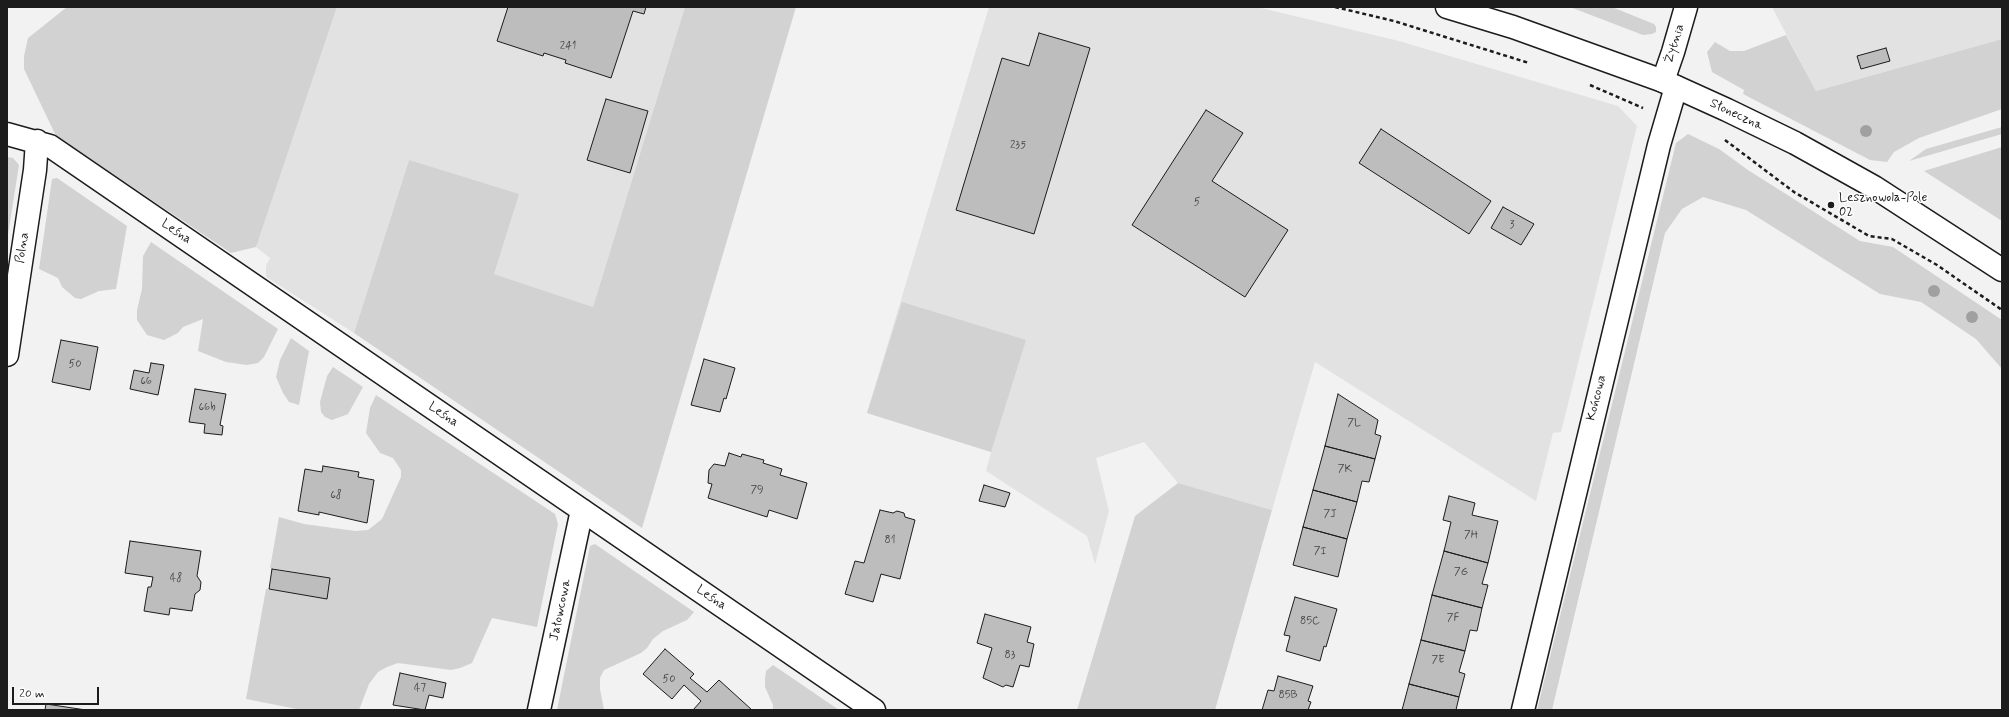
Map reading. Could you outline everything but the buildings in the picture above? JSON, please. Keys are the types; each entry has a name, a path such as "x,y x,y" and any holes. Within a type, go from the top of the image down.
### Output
{"street":[{"name":"Słoneczna","path":"1447,7 1514,27 1669,84 1795,143 1874,187 2002,270"},
{"name":"Żytnia","path":"1669,84 1683,8"},
{"name":"Końcowa","path":"1523,710 1659,145 1669,84"},
{"name":"Leśna","path":"7,134 37,141 50,146 874,710"},
{"name":"Polna","path":"7,355 35,170 37,141"},
{"name":"Jałowcowa","path":"540,710 582,510"}],"shaded area":[{"path":"67,7 337,7 256,247 231,253 56,136 24,69 24,56 28,38"},
{"path":"337,7 685,7 593,307 494,274 409,160 354,333 266,277 266,266 270,258 256,247 257,243"},
{"path":"685,7 796,7 642,528 354,333 409,160 519,194 494,274 593,307"},
{"path":"989,7 1257,7 1399,41 1618,106 1637,126 1561,432 1553,433 1536,501 1315,362 1272,510 1178,483 1144,442 1096,458 1109,511 1095,564 1087,536 986,471 991,452 867,413"},
{"path":"1570,7 1612,7 1654,24 1656,27 1656,32 1643,35"},
{"path":"1772,7 2002,7 2002,39 1816,91"},
{"path":"1786,35 1816,91 2002,39 2002,109 1919,138 1894,152 1887,162 1870,160 1743,94 1744,90 1712,72 1707,52 1715,42 1730,51 1744,51"},
{"path":"2002,127 2002,134 1909,161 1926,149"},
{"path":"1688,134 1719,149 1748,170 1860,241 1893,247 2002,320 2002,369 1976,339 1921,302 1880,294 1746,210 1703,197 1682,209 1665,233 1552,710 1537,710 1676,143"},
{"path":"2002,147 2002,221 1924,171"},
{"path":"7,157 13,158 19,165 7,241"},
{"path":"57,178 127,226 116,289 99,291 81,299 75,298 62,287 58,278 39,269 52,179"},
{"path":"151,242 278,329 264,357 258,363 247,365 226,362 198,351 203,319 183,327 178,333 164,340 147,335 137,320 137,310 142,289 143,256"},
{"path":"902,302 1026,340 991,452 867,413"},
{"path":"291,338 309,351 299,405 289,402 276,377 280,360"},
{"path":"333,367 363,387 348,414 332,420 325,417 321,412 320,402 327,376"},
{"path":"376,395 555,514 558,524 537,627 492,618 472,663 451,670 398,663 387,667 378,672 369,684 359,710 302,710 246,699 266,589 327,598 330,578 270,568 279,517 304,524 355,531 368,530 382,519 401,477 401,470 393,458 380,453 366,433 370,408"},
{"path":"1178,483 1272,510 1215,710 1077,710 1135,516"},
{"path":"595,544 694,612 687,620 663,631 653,639 647,648 641,653 604,670 600,678 600,689 604,710 557,710 590,546"},
{"path":"773,665 839,710 773,710 773,705 765,687 765,679 766,671"}],"place":[{"name":"Lesznowola-Pole 02","path":"1831,205"}]}
